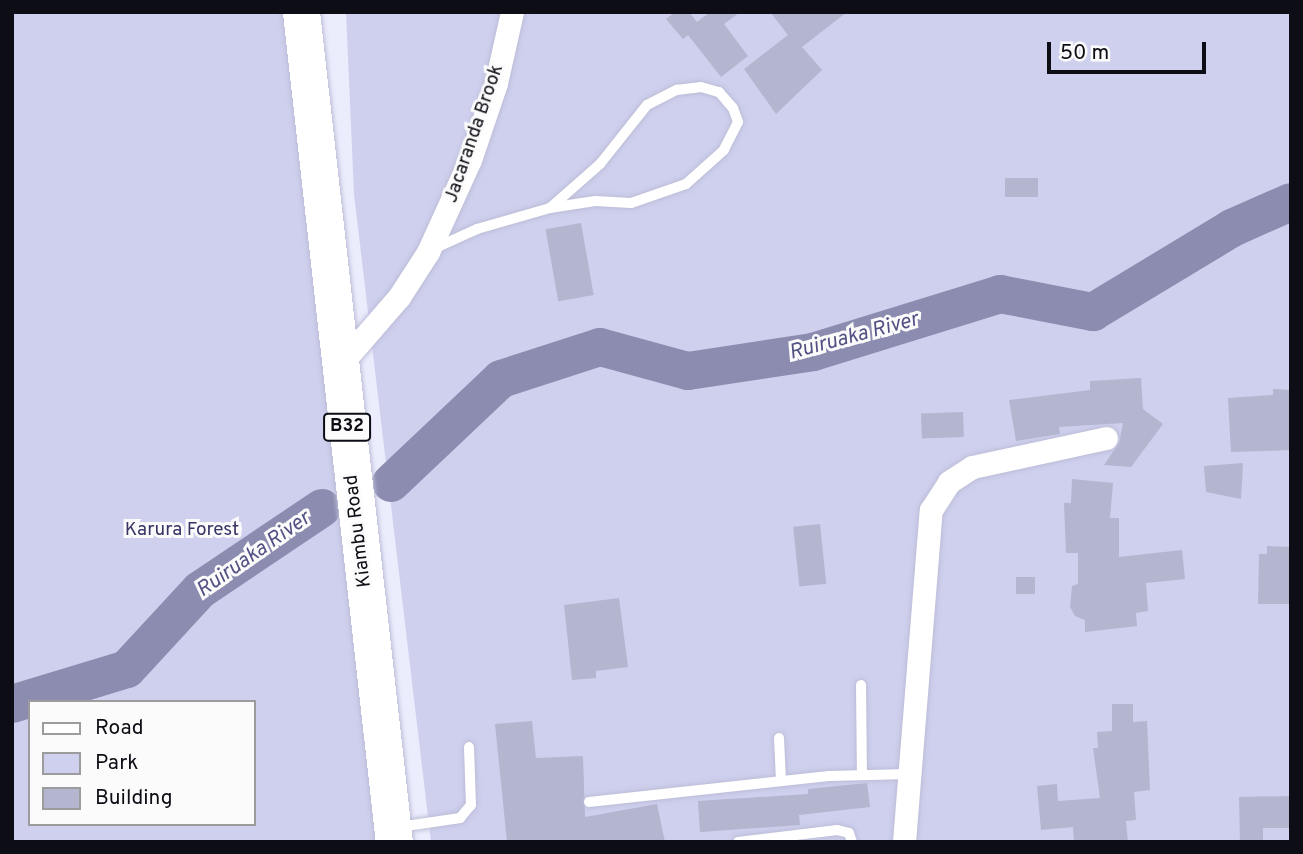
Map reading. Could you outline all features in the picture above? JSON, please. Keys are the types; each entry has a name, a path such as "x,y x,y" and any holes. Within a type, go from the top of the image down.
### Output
{"highway":[{"name":"Kiambu Road","path":"301,12 393,835"}],"street":[{"name":"Jacaranda Brook","path":"340,366 399,297 428,252 470,160 496,83 512,12"},
{"path":"904,842 931,510 949,482 972,467 1106,439"}],"lane":[{"name":"Jacaranda Brook","path":"428,252 477,229 550,208 595,201 632,203 686,184 724,150 738,122 719,92 701,87 677,90 647,104 600,164 550,208"},
{"path":"862,685 862,775"},
{"path":"779,738 780,781"},
{"path":"393,835 460,818 471,804 469,747"},
{"path":"589,802 780,781 909,774"},
{"path":"738,842 837,830 849,833 852,842"}],"green space":[{"name":"Karura Forest","path":"12,12 298,12 386,842 12,842"},
{"path":"346,12 1291,12 1291,842 431,842 354,194"}],"building":[{"path":"675,12 689,12 697,22 710,12 740,12 724,24 748,56 721,77 688,35 683,39 666,19"},
{"path":"770,12 847,12 802,47 822,70 776,114 744,69 788,35"},
{"path":"1005,178 1038,178 1038,197 1005,197"},
{"path":"581,223 594,295 558,301 546,229"},
{"path":"1141,378 1143,409 1163,424 1131,467 1104,465 1119,443 1123,423 1059,427 1060,434 1016,441 1009,400 1090,390 1090,381"},
{"path":"1273,389 1291,390 1291,450 1231,452 1228,398 1273,395"},
{"path":"963,412 964,437 922,438 921,413"},
{"path":"1243,463 1241,499 1206,492 1204,466"},
{"path":"1072,479 1113,483 1110,518 1119,518 1119,557 1182,550 1185,579 1146,583 1148,611 1136,613 1137,626 1085,632 1085,620 1075,616 1070,607 1072,586 1078,584 1078,553 1066,553 1064,503 1071,503"},
{"path":"820,524 826,584 799,586 793,527"},
{"path":"1267,546 1291,547 1291,604 1258,604 1259,554 1267,554"},
{"path":"1016,577 1035,577 1035,594 1016,594"},
{"path":"619,598 628,667 596,671 596,678 572,680 564,605"},
{"path":"1112,704 1133,704 1133,722 1147,721 1150,790 1134,792 1136,820 1126,821 1128,842 1074,842 1073,827 1041,830 1037,786 1057,784 1058,801 1100,798 1093,748 1098,748 1097,732 1112,731"},
{"path":"532,721 536,758 583,756 585,817 657,804 665,842 507,842 495,724"},
{"path":"867,783 870,807 799,815 800,825 700,832 698,801 808,794 808,789"},
{"path":"1291,796 1291,828 1263,828 1263,842 1240,842 1239,797"}],"waterway":[{"name":"Ruiruaka River","path":"391,483 501,379 600,347 688,371 813,352 1000,294 1093,312 1232,228 1291,202"},
{"name":"Ruiruaka River","path":"12,704 127,669 200,590 322,508"}]}
